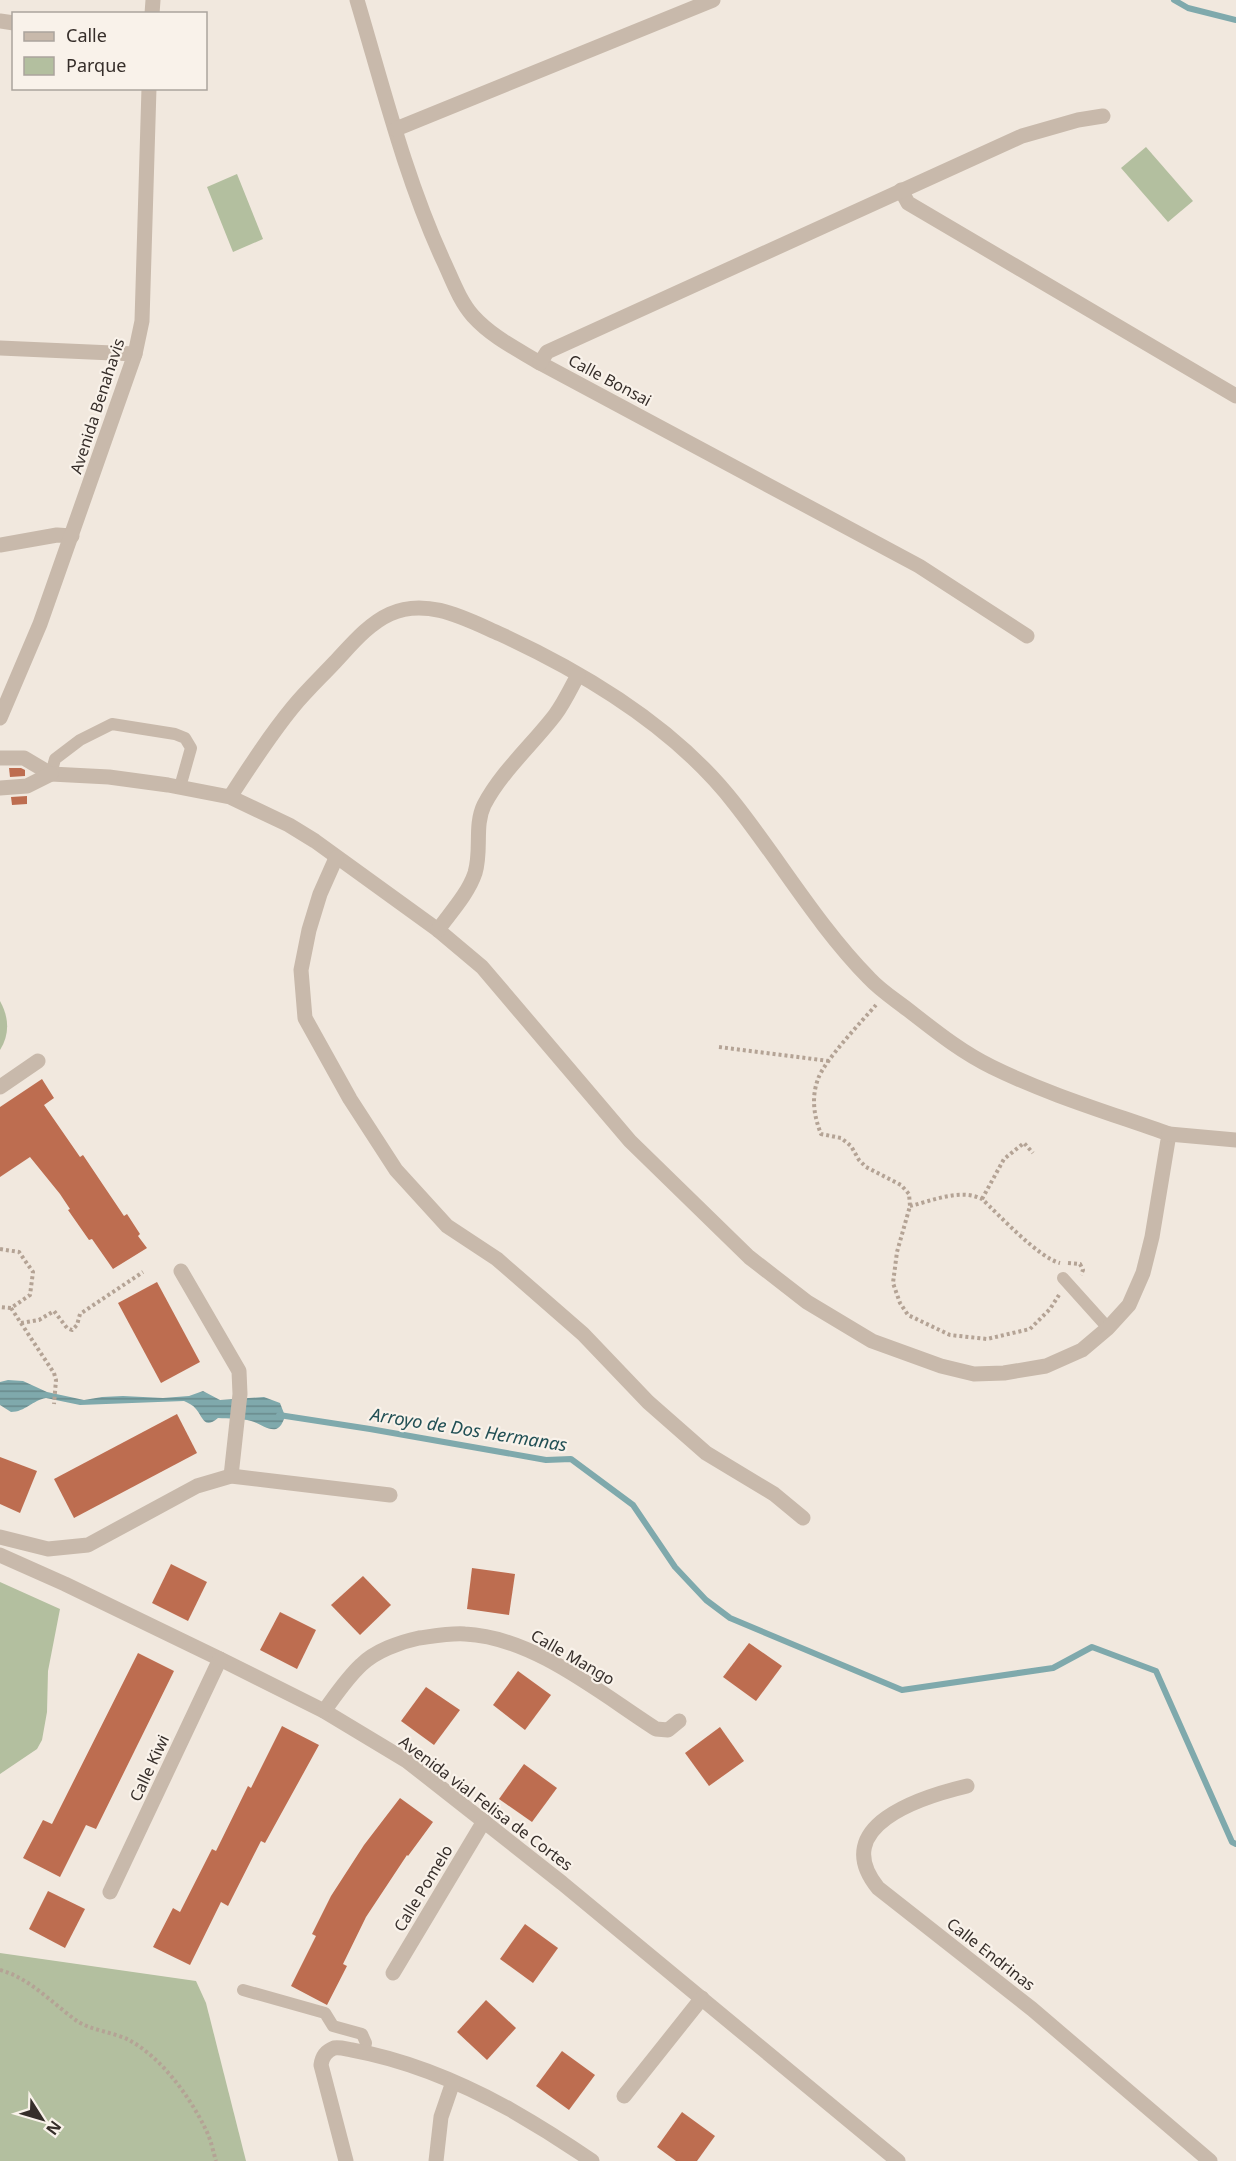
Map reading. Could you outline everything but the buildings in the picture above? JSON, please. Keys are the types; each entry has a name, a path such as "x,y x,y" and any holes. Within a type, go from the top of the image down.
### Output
{"street":[{"name":"Calle Bonsai","path":"357,0 409,173 429,230 459,295 472,315 492,335 919,566 1028,636"},
{"path":"396,129 713,0"},
{"name":"Avenida Benahavis","path":"0,718 40,624 135,354 142,321 149,90"},
{"path":"540,363 548,352 1022,136 1078,120 1103,116"},
{"path":"901,190 908,203 1236,396"},
{"path":"0,348 135,354"},
{"path":"0,545 57,535 72,536"},
{"path":"230,797 256,755 295,705 362,633 390,614 411,609 436,608 531,648 578,675 664,734 734,801 834,937 870,980 955,1046 1024,1082 1169,1134 1236,1140"},
{"path":"438,930 466,891 475,873 478,827 483,808 492,790 557,713 578,675"},
{"path":"0,758 24,758 51,774 109,777 230,797 289,825 315,841 438,930 482,966 630,1141 749,1257 807,1302 872,1341 941,1366 974,1374 1004,1373 1046,1366 1082,1350 1108,1328 1129,1305 1143,1273 1152,1237 1169,1134"},
{"path":"0,788 27,786 51,774"},
{"path":"336,858 320,894 309,930 301,970 305,1018 350,1099 396,1170 447,1226 498,1259 583,1334 648,1402 706,1453 774,1494 802,1518"},
{"path":"0,1087 38,1061"},
{"path":"181,1271 239,1371 238,1423 231,1476"},
{"path":"0,1537 48,1549 88,1545 197,1486 231,1476 390,1495"},
{"name":"Avenida vial Felisa de Cortes","path":"0,1556 64,1584 324,1711 407,1761 702,1998 898,2161"},
{"name":"Calle Mango","path":"324,1711 362,1664 382,1652 408,1641 465,1634 496,1639 529,1649 558,1665 656,1729 668,1730 679,1721"},
{"name":"Calle Kiwi","path":"110,1892 220,1659"},
{"name":"Calle Endrinas","path":"967,1786 937,1793 908,1804 889,1815 875,1827 866,1841 863,1852 865,1870 878,1888 1032,2009 1210,2161"},
{"name":"Calle Pomelo","path":"393,1973 484,1821"},
{"path":"624,2096 702,1998"},
{"path":"345,2161 322,2070 322,2060 328,2051 338,2047 418,2068 453,2082 509,2109 592,2161"},
{"path":"436,2161 441,2117 453,2082"}],"lane":[{"path":"51,774 55,759 80,740 112,724 175,734 185,738 191,748 180,787"},
{"path":"1066,1282 1108,1328"},
{"path":"243,1990 325,2013 333,2026 362,2034 366,2043 364,2052"}],"path":[{"path":"886,993 818,1076 813,1095 815,1119 821,1134 841,1138 851,1146 866,1167 901,1185 909,1194 910,1206 897,1252 893,1284 908,1316 950,1335 968,1338 987,1339 1030,1329 1050,1309 1066,1282 1083,1272 1080,1264 1052,1261 1040,1254 982,1199 975,1196 961,1194 910,1206"},
{"path":"719,1047 830,1061"},
{"path":"982,1199 1004,1159 1024,1143 1033,1153"},
{"path":"0,1249 19,1252 33,1272 30,1295 11,1308 0,1306"},
{"path":"21,1323 39,1320 54,1311 66,1328 72,1330 80,1314 143,1272"},
{"path":"11,1308 54,1373 56,1380 54,1404"},
{"path":"0,1970 31,1986 79,2023 129,2041 148,2053 165,2070 197,2113 207,2132 216,2161"}],"green space":[{"path":"1146,147 1193,201 1168,222 1121,168"},
{"path":"237,174 263,239 233,252 207,187"},
{"path":"0,1001 5,1013 7,1032 0,1050"},
{"path":"0,1582 60,1609 48,1671 47,1712 42,1740 37,1749 0,1774"},
{"path":"0,1953 196,1981 206,2003 246,2161 0,2161"}],"water":[{"path":"23,1381 47,1392 84,1400 123,1396 163,1398 189,1396 203,1391 220,1400 264,1397 280,1403 285,1416 279,1427 271,1429 243,1419 218,1418 207,1423 195,1408 184,1401 80,1405 46,1398 21,1410 11,1412 0,1405 0,1382"}],"waterway":[{"path":"1174,0 1188,8 1236,20"},
{"name":"Arroyo de Dos Hermanas","path":"279,1415 546,1460 571,1459 633,1505 675,1567 706,1600 730,1618 902,1690 1053,1668 1092,1647 1156,1671 1232,1842 1236,1844"}]}
